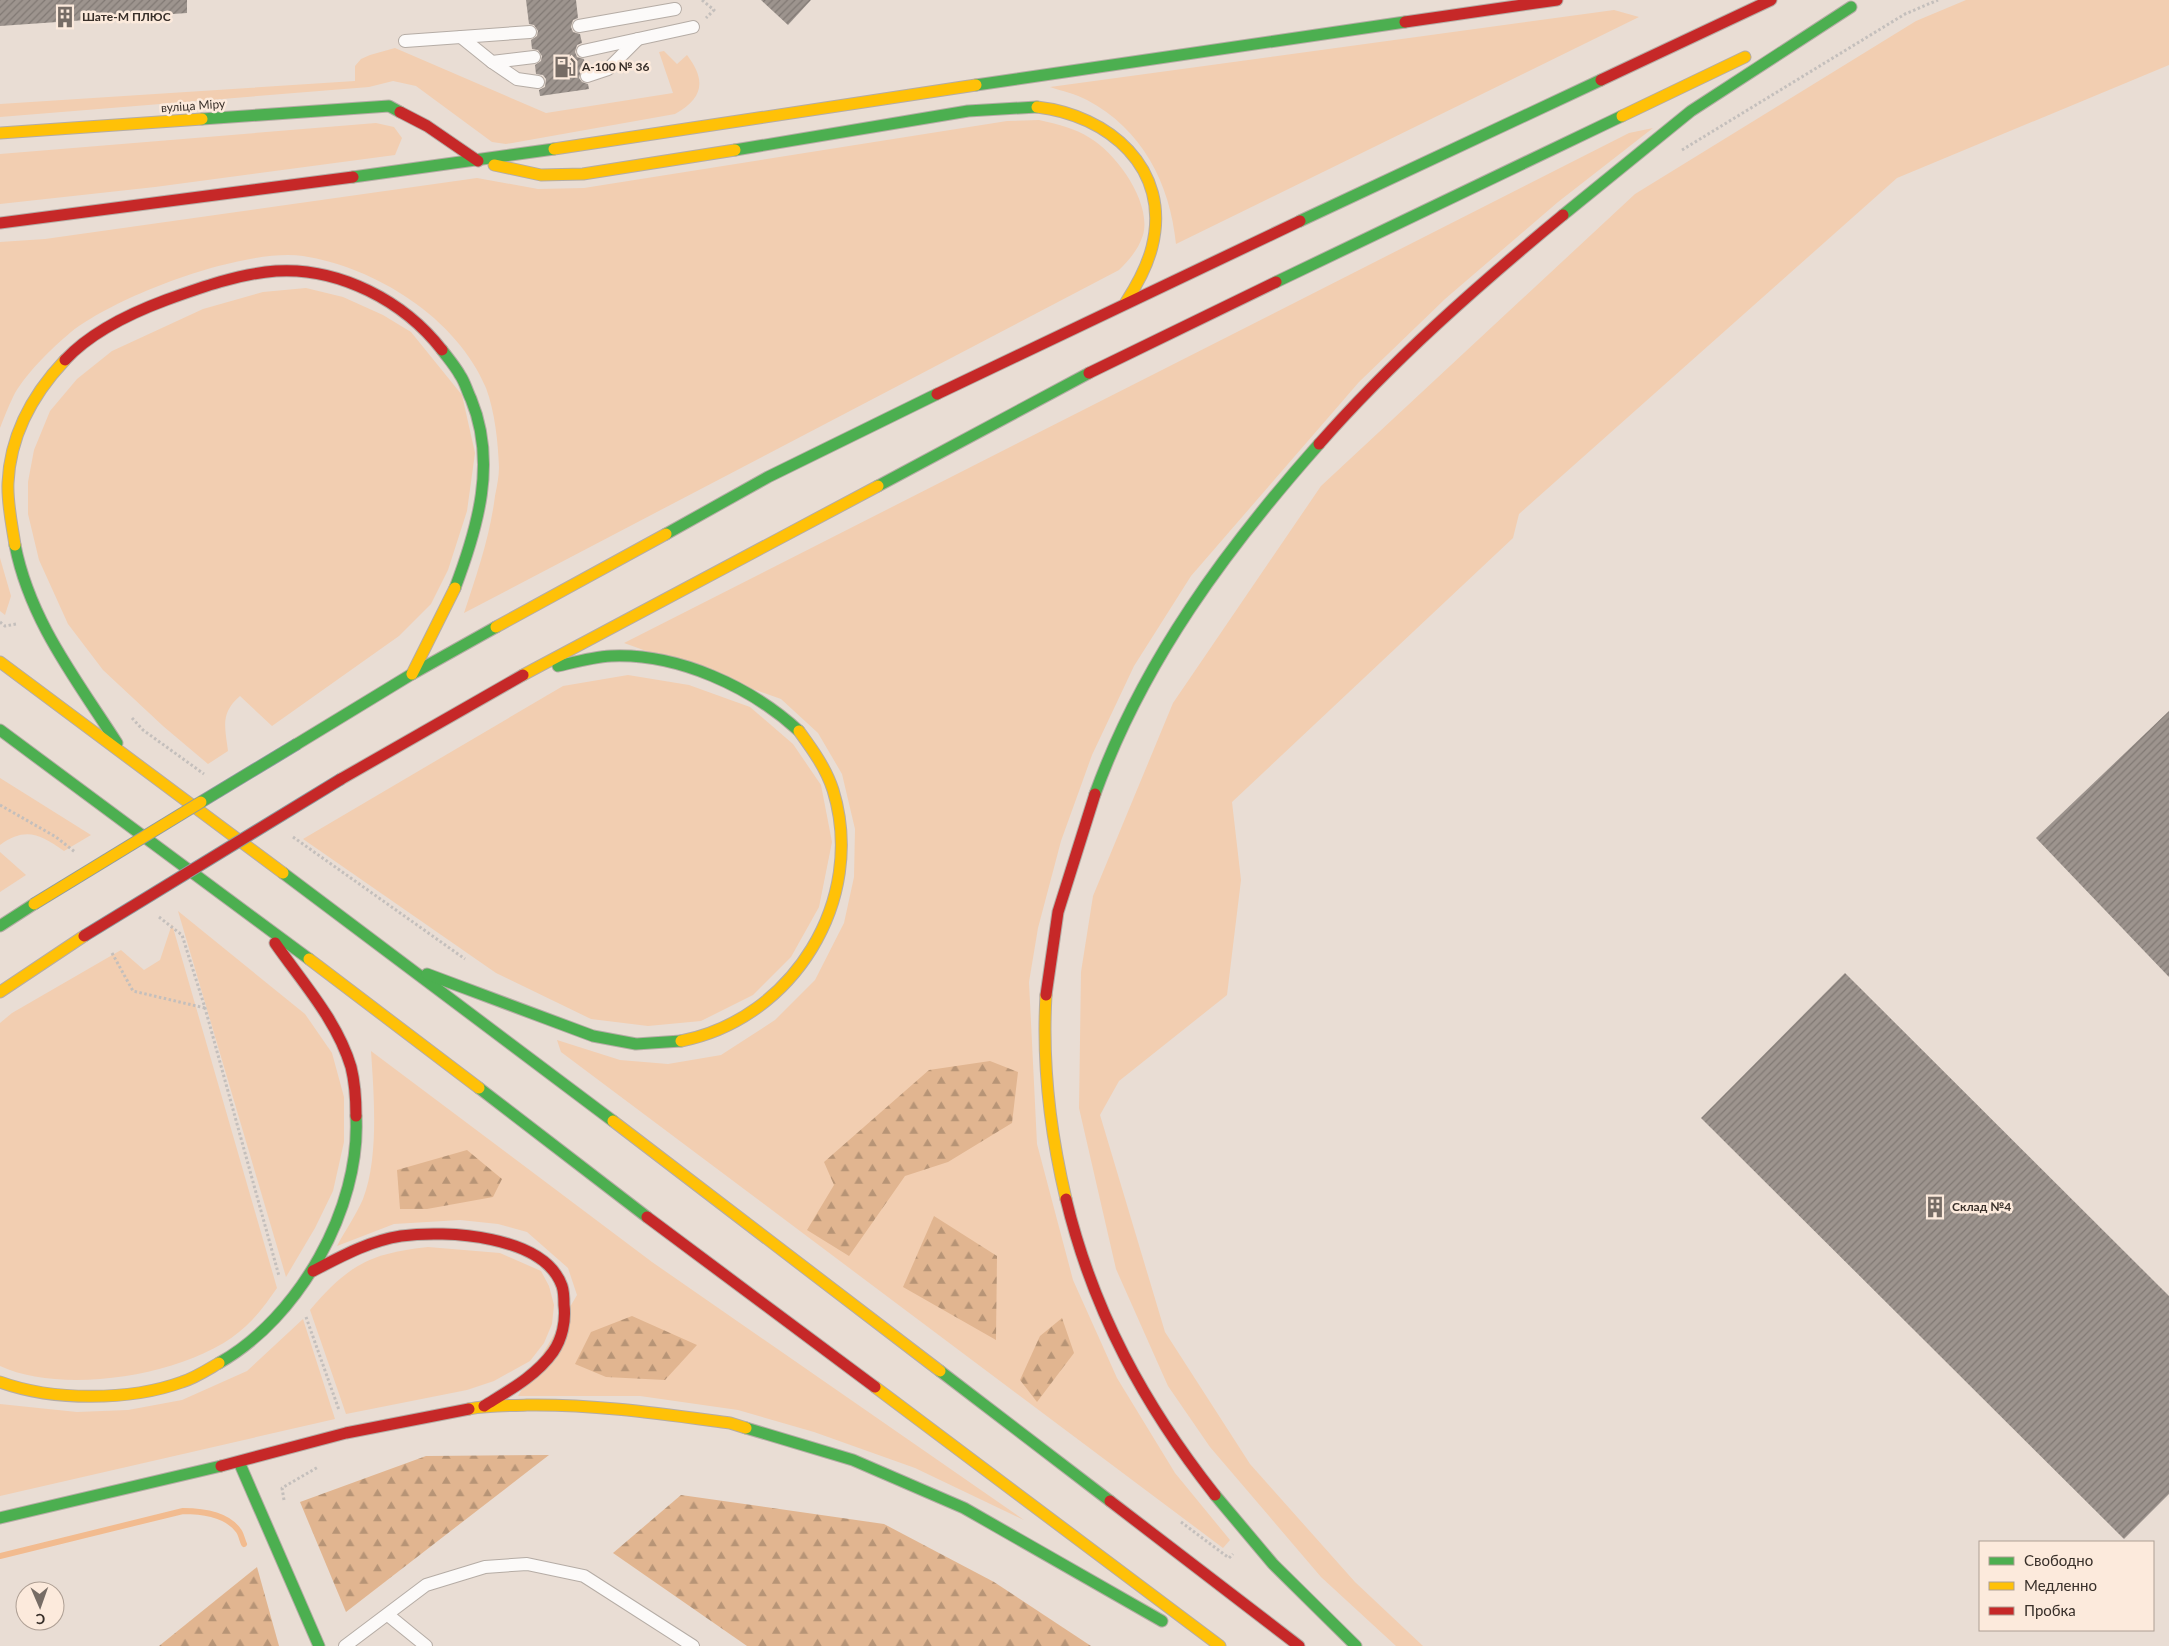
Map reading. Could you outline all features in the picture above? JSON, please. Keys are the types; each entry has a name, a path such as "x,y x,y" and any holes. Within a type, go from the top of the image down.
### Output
{"main road":[{"path":"0,223 478,161 1005,80 1557,0"},
{"path":"0,926 412,674 768,477 1126,302 1771,0"},
{"path":"1356,1646 1249,1538 1152,1408 1125,1358 1094,1290 1078,1245 1061,1181 1049,1122 1044,1036 1050,954 1058,907 1084,823 1102,777 1143,685 1200,593 1282,487 1380,379 1474,290 1671,125 1746,74 1855,5 1770,45"},
{"path":"0,992 84,936 341,779 525,674 1125,354 1752,54"},
{"name":"вуліца Міру","path":"0,134 389,106 427,126 478,161"},
{"path":"478,161 540,175 583,174 955,114 1018,107 1053,108 1082,116 1117,136 1135,156 1147,178 1155,203 1154,246 1145,272 1126,302"},
{"path":"128,760 39,620 15,549 8,483 18,429 42,385 68,355 108,326 162,301 213,283 250,275 303,271 341,280 386,298 418,322 451,357 469,387 481,423 486,455 484,488 470,557 440,626 412,674"},
{"path":"402,965 598,1037 656,1044 682,1041 710,1034 745,1018 770,998 792,977 817,945 832,910 840,875 843,841 839,810 828,775 812,748 791,721 763,700 728,681 690,668 656,661 618,656 579,661 525,674"},
{"path":"0,662 402,965 607,1116 1299,1646"},
{"path":"1,731 260,922 637,1209 1220,1646"},
{"path":"0,1390 71,1395 114,1395 153,1389 191,1379 225,1362 257,1338 313,1271 337,1221 348,1190 355,1158 358,1122 355,1086 346,1052 325,1013 260,922"},
{"path":"313,1271 347,1253 379,1240 415,1235 483,1236 516,1247 542,1260 561,1282 566,1305 562,1334 551,1356 526,1379 484,1406"},
{"path":"0,1382 24,1392"},
{"path":"0,1518 239,1462 346,1432 484,1406 586,1407 683,1415 730,1423 853,1460 964,1508 1206,1646"},
{"path":"239,1462 319,1646"}],"lane":[{"path":"579,26 675,9"},
{"path":"583,51 693,27"},
{"path":"405,41 530,32"},
{"path":"460,37 517,79 538,82"},
{"path":"587,76 608,69 638,39"},
{"path":"492,62 534,57"},
{"path":"345,1646 426,1585 485,1567 527,1564 584,1576 693,1646"},
{"path":"388,1615 426,1646"}],"path":[{"path":"1677,153 1905,14 1938,0"},
{"path":"0,622 5,626 39,620"},
{"path":"130,716 143,730 207,776"},
{"path":"0,805 56,837 79,856"},
{"path":"287,832 469,962"},
{"path":"158,916 182,935 205,1008 282,1288 303,1306 346,1432"},
{"path":"112,952 133,991 205,1008"},
{"path":"284,1506 282,1488 321,1465"},
{"path":"1174,1517 1229,1558 1249,1538"}],"shaded area":[{"path":"1966,0 2169,0 2169,65 1897,178 1519,514 1513,538 1232,802 1241,880 1227,995 1119,1081 1100,1115 1165,1332 1250,1464 1355,1582 1423,1646 1396,1646 1321,1577 1210,1447 1168,1386 1116,1269 1079,1108 1081,972 1093,896 1173,703 1321,486 1635,194 1916,21"},
{"path":"1614,10 1639,17 1176,244 1173,221 1160,179 1138,142 1106,112 1083,98 1050,87"},
{"path":"395,48 546,113 673,93 659,52 664,51 677,64 687,55 697,73 699,88 692,102 675,114 506,144 492,142 416,86 393,81 369,87 0,117 0,104 355,81 355,66 361,59"},
{"path":"1039,120 1072,129 1090,138 1111,155 1130,180 1142,209 1143,235 1133,254 1119,270 464,613 486,540 498,477 497,437 489,397 473,363 455,339 434,318 411,300 385,284 358,271 303,256 278,255 248,259 182,277 119,303 71,332 39,362 18,389 0,428 0,242 45,239 477,178 538,189 584,188 1007,121"},
{"path":"376,123 394,127 402,138 395,155 155,187 0,204 0,154"},
{"path":"1653,128 1558,202 1445,299 1359,382 1191,576 1134,666 1092,755 1061,841 1038,928 1029,982 1037,1144 1073,1280 1117,1378 1175,1473 1230,1540 1223,1548 561,1052 557,1040 620,1060 668,1064 721,1055 775,1020 815,980 844,923 854,877 855,829 842,774 818,733 781,699 624,643 1629,133"},
{"path":"306,288 343,297 383,315 411,332 462,395 475,453 467,511 448,570 431,604 399,636 272,726 240,696 229,708 225,721 228,751 208,764 163,726 103,670 68,624 39,560 28,514 28,482 34,450 50,411 77,379 112,351 203,309 263,292"},
{"path":"0,558 11,596 5,615 0,611"},
{"path":"628,675 689,685 750,707 793,744 821,785 832,842 819,907 791,957 753,995 701,1021 648,1026 591,1019 496,973 303,839 563,686"},
{"path":"0,778 91,835 64,851 40,837 26,834 9,839 0,845"},
{"path":"0,852 26,875 0,892"},
{"path":"178,911 305,1014 332,1053 344,1097 344,1142 333,1191 315,1228 286,1277"},
{"path":"172,924 277,1288 250,1322 223,1343 195,1357 163,1368 128,1376 58,1379 27,1375 0,1366 0,1023 12,1013 121,950 144,970 160,960"},
{"path":"371,1051 652,1262 1024,1520 915,1468 814,1432 738,1410 640,1396 518,1396 577,1295 568,1268 527,1232 498,1224 460,1220 394,1224 337,1246 363,1199 368,1183 374,1126"},
{"path":"428,1247 500,1253 541,1271 549,1286 554,1305 552,1324 544,1343 530,1361 494,1381 467,1390 346,1414 310,1310 336,1282 361,1264 390,1253"},
{"path":"303,1319 335,1419 0,1496 0,1404 77,1412 128,1410 182,1400 247,1371"}],"green space":[{"path":"990,1061 1018,1072 1012,1123 948,1162 905,1176 849,1256 807,1230 834,1185 824,1162 929,1070"},
{"path":"467,1150 502,1179 493,1197 427,1209 400,1209 397,1170"},
{"path":"934,1216 997,1256 996,1340 903,1287"},
{"path":"632,1316 697,1345 665,1380 606,1377 575,1364 591,1332"},
{"path":"1062,1318 1074,1353 1037,1402 1020,1380 1040,1336"},
{"path":"549,1455 346,1612 300,1502 426,1456"},
{"path":"681,1495 884,1524 994,1582 1091,1646 747,1646 613,1553"},
{"path":"257,1567 279,1646 159,1646"}],"building":[{"name":"Шате-М ПЛЮС","path":"0,0 187,0 187,13 0,26"},
{"path":"526,0 576,0 578,18 573,20 571,27 573,32 580,34 582,43 577,45 575,52 577,57 584,59 585,68 581,71 579,78 582,82 588,84 589,89 540,96 539,90 545,87 546,79 543,75 536,74 535,65 541,61 542,56 538,50 532,49 531,40 537,36 538,31 534,25 529,24"},
{"path":"761,0 811,0 788,25"},
{"path":"2169,711 2169,977 2036,838"},
{"name":"Склад №4","path":"1845,973 2169,1296 2169,1494 2124,1539 1701,1118"}],"waterway":[{"path":"0,1556 183,1511 213,1514 227,1520 239,1531 244,1544"}],"traffic: fast":[{"path":"1563,215 1691,111 1851,7"},
{"path":"976,85 1405,22"},
{"path":"1300,221 1601,80"},
{"path":"202,119 389,106 400,112"},
{"path":"735,150 968,111 1037,107"},
{"path":"1276,282 1622,116"},
{"path":"353,177 554,149"},
{"path":"442,350 456,368 465,384 479,423 483,447 481,494 477,518 455,588"},
{"path":"878,486 1089,373"},
{"path":"666,534 768,477 937,394"},
{"path":"1095,794 1137,698 1162,652 1190,608 1252,524 1319,444"},
{"path":"15,545 31,599 43,624 56,648 117,743"},
{"path":"297,744 412,674 496,627"},
{"path":"558,666 611,656 662,660 712,676 736,687 759,700 799,731"},
{"path":"0,730 309,959"},
{"path":"201,802 297,744"},
{"path":"283,873 613,1121"},
{"path":"0,926 34,904"},
{"path":"427,974 593,1036 636,1044 681,1041"},
{"path":"479,1088 647,1217"},
{"path":"219,1363 248,1343 275,1318 299,1289 319,1257 336,1223 348,1187 355,1151 356,1116"},
{"path":"940,1371 1110,1501"},
{"path":"746,1428 853,1460 964,1508 1162,1621"},
{"path":"239,1462 319,1646"},
{"path":"0,1518 221,1466"},
{"path":"1215,1495 1273,1564 1356,1646"}],"traffic: slow":[{"path":"1622,116 1745,57"},
{"path":"554,149 976,85"},
{"path":"1037,107 1063,112 1088,121 1110,134 1129,150 1143,170 1152,193 1156,219 1152,247 1147,262 1126,302"},
{"path":"0,133 202,119"},
{"path":"494,165 541,175 583,174 735,150"},
{"path":"15,545 8,491 13,449 18,432 33,401 65,360"},
{"path":"523,675 878,486"},
{"path":"496,627 666,534"},
{"path":"412,674 455,588"},
{"path":"0,662 283,873"},
{"path":"681,1041 721,1028 757,1008 787,981 812,949 829,912 839,873 841,831 833,790 827,774 799,731"},
{"path":"34,904 201,802"},
{"path":"0,992 84,936"},
{"path":"309,959 479,1088"},
{"path":"1046,995 1045,1047 1048,1098 1060,1174 1066,1199"},
{"path":"613,1121 940,1371"},
{"path":"0,1382 43,1393 67,1395 91,1396 139,1393 182,1382 219,1363"},
{"path":"875,1387 1220,1646"},
{"path":"469,1409 490,1406 578,1406 679,1416 730,1423 746,1428"}],"traffic: jam":[{"path":"1405,22 1557,0"},
{"path":"1601,80 1771,0"},
{"path":"400,112 427,126 478,161"},
{"path":"0,223 353,177"},
{"path":"1319,444 1376,383 1436,325 1563,215"},
{"path":"937,394 1300,221"},
{"path":"65,360 99,332 153,305 220,282 276,271 300,271 323,275 346,281 368,291 389,302 409,316 427,332 442,350"},
{"path":"1089,373 1276,282"},
{"path":"341,779 523,675"},
{"path":"84,936 341,779"},
{"path":"1046,995 1058,912 1095,794"},
{"path":"275,943 328,1017 345,1050 351,1067 356,1116"},
{"path":"1066,1199 1077,1240 1091,1280 1106,1318 1124,1355 1166,1427 1215,1495"},
{"path":"647,1217 875,1387"},
{"path":"313,1271 378,1241 420,1234 443,1234 492,1240 515,1246 536,1256 552,1269 562,1286 564,1317 561,1336 546,1361 521,1382 484,1406"},
{"path":"221,1466 346,1433 469,1409"},
{"path":"1110,1501 1299,1646"}],"place":[{"name":"Шате-М ПЛЮС","path":"65,17"},
{"name":"А-100 № 36","path":"565,67"},
{"name":"Склад №4","path":"1935,1207"}]}
